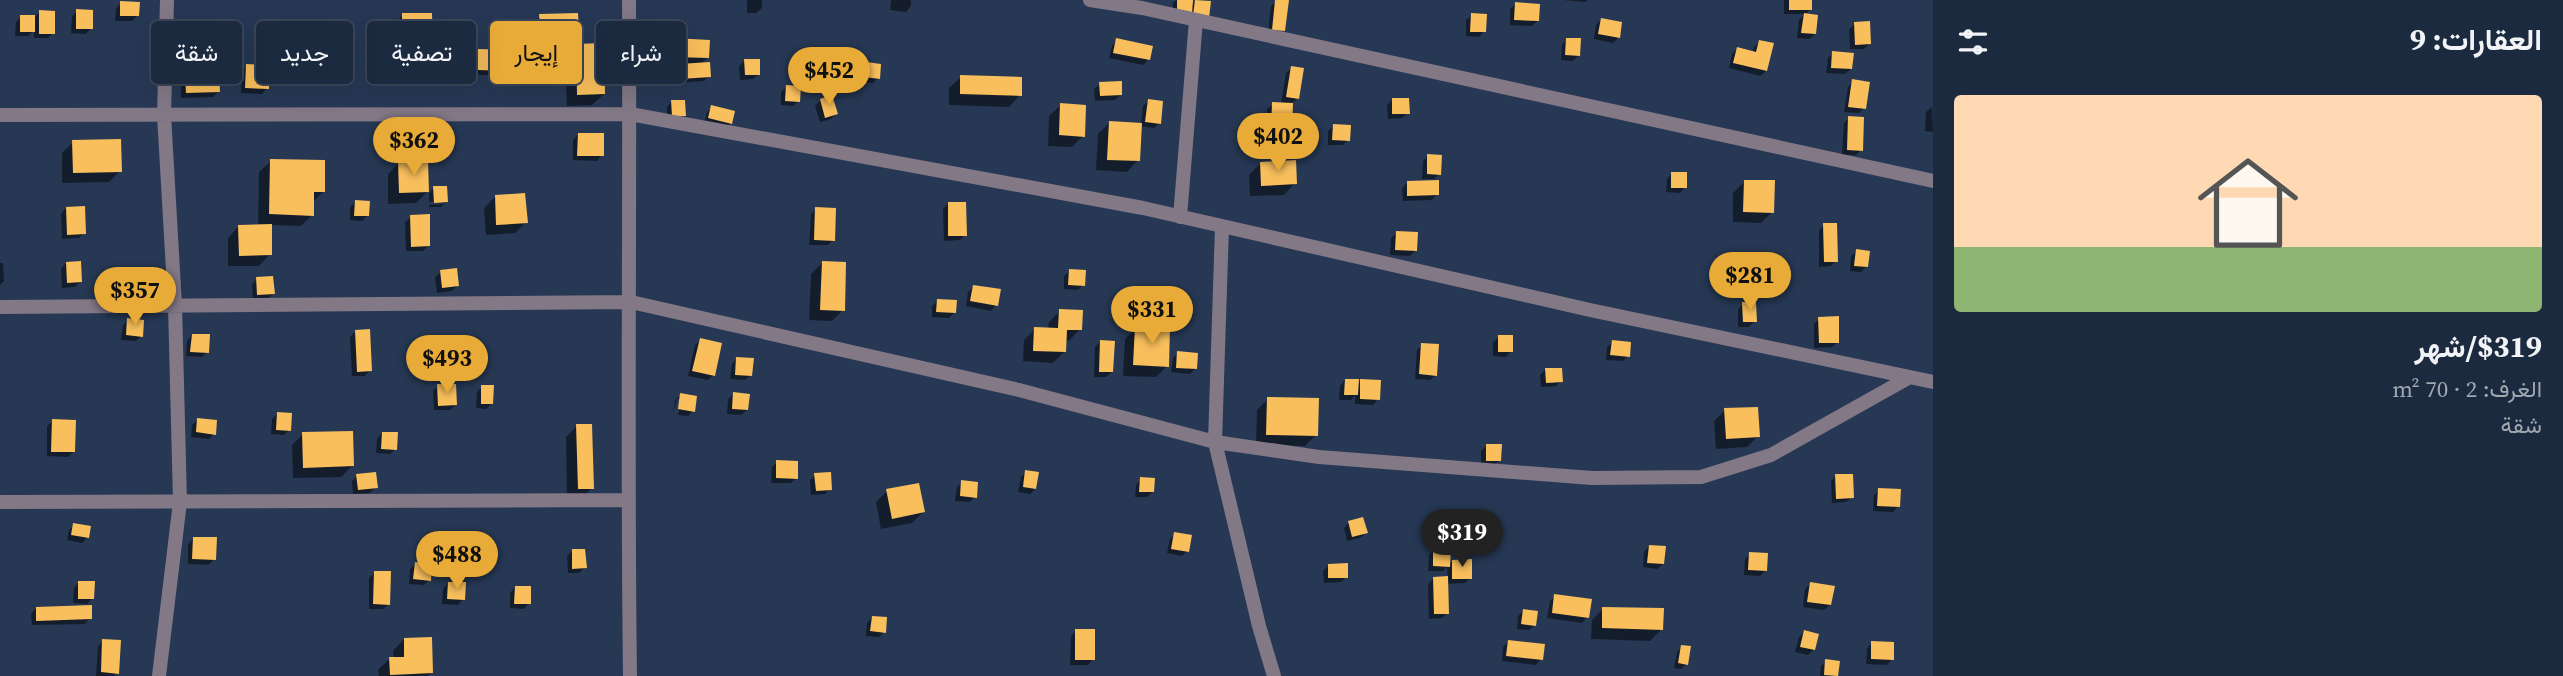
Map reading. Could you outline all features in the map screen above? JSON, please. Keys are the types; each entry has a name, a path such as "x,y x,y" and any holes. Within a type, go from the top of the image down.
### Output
{"street":[{"path":"159,676 180,502 175,305 164,115 167,0"},
{"path":"629,0 630,676"},
{"path":"1090,0 1142,4 1196,20 1933,181"},
{"path":"1180,217 1196,20"},
{"path":"0,115 630,114 1143,208 1576,307 1933,382"},
{"path":"1222,226 1215,442 1259,626 1274,676"},
{"path":"0,307 631,302 1019,390 1215,442 1319,457 1592,478 1701,477 1771,454 1910,377"},
{"path":"0,502 628,500"}],"building":[{"path":"1177,0 1193,0 1192,14 1177,13"},
{"path":"1195,0 1211,1 1209,18 1193,15"},
{"path":"1275,0 1289,0 1285,31 1272,30"},
{"path":"1789,0 1812,0 1812,10 1789,10"},
{"path":"120,1 140,2 139,16 120,16"},
{"path":"1515,2 1540,4 1539,21 1514,20"},
{"path":"76,9 93,10 93,29 76,29"},
{"path":"39,10 55,11 55,34 39,34"},
{"path":"402,13 432,13 432,21 402,21"},
{"path":"578,13 578,21 539,21 539,14"},
{"path":"1471,13 1487,14 1486,32 1470,32"},
{"path":"1804,13 1818,15 1816,34 1801,33"},
{"path":"20,15 35,15 35,32 20,32"},
{"path":"1601,18 1622,22 1620,38 1598,34"},
{"path":"1870,21 1871,44 1855,45 1854,22"},
{"path":"1116,38 1153,46 1150,60 1113,53"},
{"path":"1566,38 1581,38 1580,56 1565,55"},
{"path":"686,39 710,40 709,58 686,57"},
{"path":"1759,40 1774,43 1767,71 1733,63 1737,47 1756,52"},
{"path":"596,43 596,84 605,84 605,94 577,95 577,84 582,84 582,44"},
{"path":"478,49 490,49 490,70 478,70"},
{"path":"1832,51 1854,53 1852,69 1831,68"},
{"path":"744,59 760,59 760,75 745,75"},
{"path":"710,62 711,77 686,79 686,64"},
{"path":"866,62 881,64 880,79 864,77"},
{"path":"246,64 256,64 256,84 269,84 269,89 245,88"},
{"path":"1291,66 1304,68 1299,99 1286,97"},
{"path":"960,75 1022,77 1022,96 960,94"},
{"path":"1852,79 1870,82 1866,109 1848,107"},
{"path":"1122,81 1122,95 1100,96 1099,82"},
{"path":"186,84 220,84 220,92 186,93"},
{"path":"786,85 801,86 800,102 785,101"},
{"path":"832,95 838,114 825,118 820,99"},
{"path":"1392,98 1409,98 1410,114 1392,114"},
{"path":"1148,99 1163,101 1161,124 1145,122"},
{"path":"671,100 685,100 686,116 672,116"},
{"path":"1272,102 1293,103 1292,134 1271,133"},
{"path":"1060,103 1086,105 1085,137 1059,135"},
{"path":"711,105 735,111 732,124 708,118"},
{"path":"1848,116 1864,117 1863,151 1847,150"},
{"path":"1109,121 1142,123 1140,161 1107,160"},
{"path":"1333,124 1351,125 1350,141 1332,140"},
{"path":"578,133 604,133 604,156 577,156"},
{"path":"121,139 122,172 73,173 72,140"},
{"path":"1427,154 1442,155 1441,175 1427,174"},
{"path":"270,159 325,160 325,192 314,192 314,216 269,214"},
{"path":"428,160 429,192 399,193 398,161"},
{"path":"1296,160 1297,184 1261,186 1260,162"},
{"path":"1671,172 1687,172 1687,188 1671,188"},
{"path":"1439,180 1439,195 1407,196 1407,181"},
{"path":"1744,180 1775,180 1774,213 1743,212"},
{"path":"433,186 447,186 448,202 434,203"},
{"path":"525,193 528,223 496,225 495,195"},
{"path":"355,200 370,201 369,216 354,216"},
{"path":"948,202 966,202 967,236 948,236"},
{"path":"85,206 86,234 67,235 66,207"},
{"path":"815,207 836,208 835,241 814,240"},
{"path":"430,214 430,246 411,247 410,215"},
{"path":"1823,223 1837,223 1838,262 1824,262"},
{"path":"272,224 272,255 239,256 238,225"},
{"path":"1396,231 1418,232 1417,251 1395,250"},
{"path":"1856,249 1870,251 1868,267 1854,266"},
{"path":"81,261 82,282 67,283 66,262"},
{"path":"822,261 846,262 845,311 820,310"},
{"path":"1745,265 1762,266 1760,282 1743,281"},
{"path":"457,268 459,286 442,288 440,270"},
{"path":"1069,269 1086,270 1085,286 1068,285"},
{"path":"273,276 275,294 257,295 256,277"},
{"path":"973,285 1001,289 998,306 970,301"},
{"path":"937,299 957,300 956,313 936,312"},
{"path":"1742,302 1756,302 1757,322 1743,322"},
{"path":"1059,309 1083,310 1082,330 1067,330 1066,352 1033,351 1034,327 1058,328"},
{"path":"1839,316 1839,343 1819,343 1818,317"},
{"path":"127,318 144,320 143,337 126,335"},
{"path":"1135,326 1170,327 1169,367 1133,365"},
{"path":"370,329 372,371 357,372 355,330"},
{"path":"192,334 210,334 209,353 190,352"},
{"path":"1498,335 1513,335 1513,352 1498,352"},
{"path":"700,338 722,343 715,376 692,371"},
{"path":"1100,340 1115,341 1113,372 1099,372"},
{"path":"1612,340 1631,342 1630,357 1610,355"},
{"path":"1421,343 1439,344 1437,376 1419,374"},
{"path":"1177,351 1198,353 1197,369 1176,368"},
{"path":"736,357 754,358 752,376 735,375"},
{"path":"1545,368 1562,368 1563,382 1546,383"},
{"path":"1345,379 1359,379 1358,395 1344,395"},
{"path":"1360,379 1381,380 1380,400 1360,399"},
{"path":"437,384 456,384 457,405 438,406"},
{"path":"481,385 494,385 493,404 481,404"},
{"path":"733,392 750,394 748,410 732,409"},
{"path":"680,393 697,396 695,412 678,409"},
{"path":"1267,397 1319,398 1318,436 1266,435"},
{"path":"1758,407 1760,437 1726,439 1724,408"},
{"path":"277,412 292,413 291,431 276,430"},
{"path":"197,418 217,420 216,435 196,432"},
{"path":"52,419 76,420 75,452 51,452"},
{"path":"576,424 592,424 594,489 578,489"},
{"path":"353,431 354,466 303,468 302,432"},
{"path":"382,432 398,432 397,450 381,449"},
{"path":"1486,444 1502,444 1501,461 1486,461"},
{"path":"776,460 798,461 798,479 776,478"},
{"path":"1025,470 1039,472 1036,489 1023,487"},
{"path":"376,472 378,488 358,490 356,474"},
{"path":"831,472 832,490 816,491 814,473"},
{"path":"1835,474 1853,474 1854,498 1836,499"},
{"path":"1140,477 1155,478 1154,492 1139,492"},
{"path":"961,480 978,482 977,498 960,496"},
{"path":"919,483 925,512 892,519 886,489"},
{"path":"1878,488 1901,489 1900,507 1877,506"},
{"path":"1363,517 1368,533 1352,537 1348,521"},
{"path":"73,523 91,526 89,538 71,535"},
{"path":"1174,532 1192,535 1189,552 1171,549"},
{"path":"193,537 217,537 216,560 192,559"},
{"path":"1649,545 1666,546 1664,564 1647,563"},
{"path":"1433,548 1451,549 1450,567 1433,566"},
{"path":"572,549 585,549 587,568 572,569"},
{"path":"1749,552 1768,553 1767,571 1748,570"},
{"path":"1472,559 1472,579 1452,579 1452,560"},
{"path":"415,562 432,564 431,581 413,579"},
{"path":"1348,563 1348,578 1328,578 1328,564"},
{"path":"374,571 391,571 390,605 373,604"},
{"path":"1448,576 1449,614 1434,614 1433,577"},
{"path":"78,581 95,581 94,599 78,599"},
{"path":"448,582 466,582 465,600 447,599"},
{"path":"1810,582 1835,586 1831,605 1807,602"},
{"path":"515,586 531,586 531,604 514,604"},
{"path":"1554,594 1592,599 1589,618 1552,613"},
{"path":"92,605 92,619 36,621 36,607"},
{"path":"1602,607 1664,608 1663,630 1602,628"},
{"path":"1523,609 1538,611 1536,626 1521,624"},
{"path":"872,616 887,617 886,633 870,631"},
{"path":"1075,629 1095,629 1095,660 1075,660"},
{"path":"1804,630 1819,634 1815,650 1800,647"},
{"path":"432,637 433,673 390,675 389,657 404,657 404,638"},
{"path":"102,639 121,640 119,674 101,672"},
{"path":"1508,640 1545,644 1543,660 1506,656"},
{"path":"1871,641 1894,642 1894,660 1871,659"},
{"path":"1681,645 1691,646 1688,665 1678,663"},
{"path":"1825,659 1840,661 1838,676 1824,675"}]}
